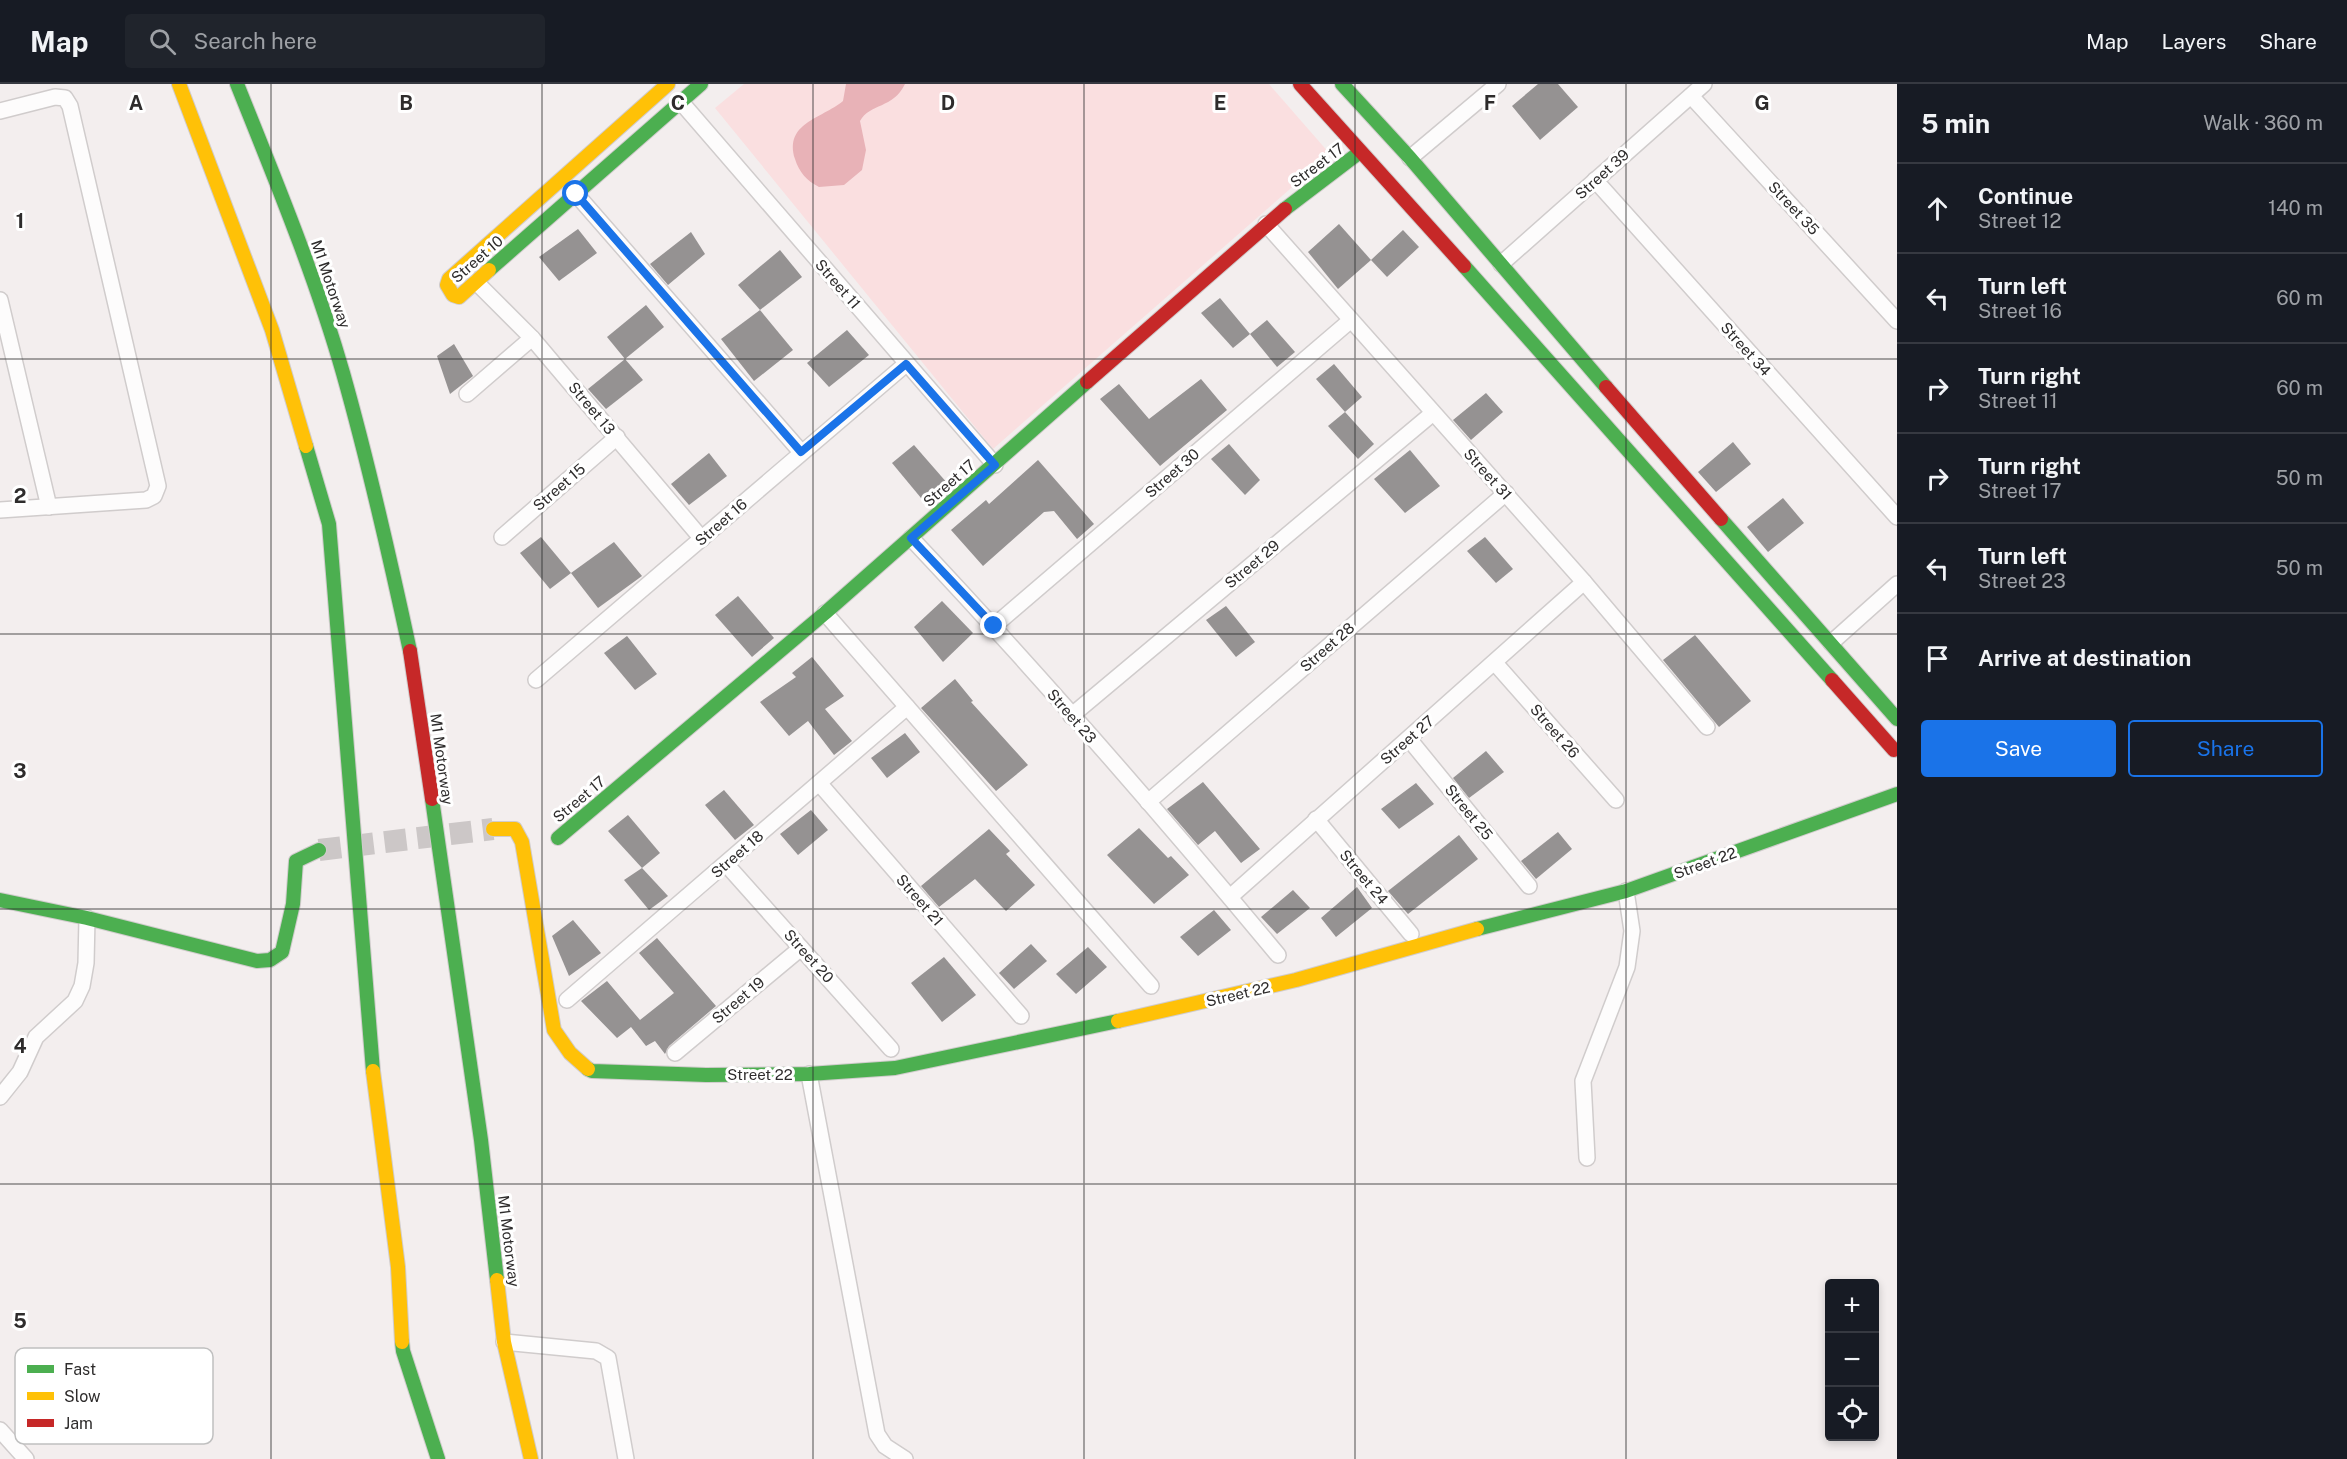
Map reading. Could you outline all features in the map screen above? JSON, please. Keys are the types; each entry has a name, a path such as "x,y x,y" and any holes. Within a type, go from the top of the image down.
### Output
{"main road":[{"path":"179,84 272,330 329,525 345,698 366,996 382,1156 398,1268 403,1351 438,1459"},
{"name":"M1 Motorway","path":"237,84 297,234 343,372 383,528 412,658 481,1140 504,1342 531,1459"},
{"name":"Street 10","path":"668,84 449,279 447,285 453,295 459,297 701,84"},
{"path":"1300,84 1896,749"},
{"path":"1342,84 1410,158 1562,337 1897,719"},
{"name":"Street 17","path":"558,838 825,613 1266,224 1360,153"},
{"name":"Street 22","path":"493,829 504,827 515,829 522,842 554,1030 564,1049 592,1071 706,1075 809,1074 895,1068 1052,1036 1296,980 1521,917 1626,891 1897,794"},
{"path":"0,900 87,918 256,961 270,960 282,952 293,904 296,861 319,850"}],"street":[{"path":"1410,158 1498,84"},
{"name":"Street 39","path":"1501,264 1704,84"},
{"name":"Street 35","path":"1691,96 1897,321"},
{"path":"0,111 55,97 65,98 70,106 158,486 154,496 146,500 0,510"},
{"name":"Street 11","path":"681,102 995,465"},
{"name":"Street 34","path":"1595,180 1897,517"},
{"path":"576,194 801,452"},
{"name":"Street 31","path":"1266,224 1506,493 1707,727"},
{"name":"Street 13","path":"476,282 532,338 702,539"},
{"path":"0,300 49,507"},
{"name":"Street 30","path":"994,626 1351,320"},
{"path":"1544,354 1562,337"},
{"path":"467,394 532,338"},
{"name":"Street 16","path":"536,680 906,364"},
{"name":"Street 29","path":"1071,716 1433,412"},
{"name":"Street 15","path":"502,537 617,437"},
{"name":"Street 28","path":"1148,802 1506,493"},
{"name":"Street 23","path":"911,538 994,626 1278,955"},
{"name":"Street 27","path":"1230,897 1584,582"},
{"path":"1831,643 1897,584"},
{"path":"825,613 1151,986"},
{"name":"Street 26","path":"1495,663 1616,800"},
{"name":"Street 18","path":"567,1000 907,707"},
{"name":"Street 25","path":"1409,739 1529,886"},
{"name":"Street 21","path":"819,783 1021,1016"},
{"name":"Street 24","path":"1316,819 1411,934"},
{"name":"Street 20","path":"726,864 891,1049"},
{"path":"1587,1158 1583,1081 1627,967 1632,931 1626,891"},
{"path":"0,1097 20,1072 36,1037 75,1001 82,986 86,963 87,918"},
{"name":"Street 19","path":"675,1053 801,948"},
{"path":"809,1074 877,1434 885,1446 905,1459"},
{"path":"504,1342 596,1351 608,1358 626,1459"},
{"path":"0,1430 26,1459"}],"shaded area":[{"path":"744,84 1269,84 1330,154 993,449 715,108"},
{"path":"846,84 905,84 894,98 864,115 860,121 866,150 862,170 844,185 819,187 807,179 799,168 793,147 795,137 807,123 843,101"}],"building":[{"path":"1538,84 1558,84 1578,107 1540,140 1512,106"},
{"path":"1339,224 1371,260 1338,289 1308,252"},
{"path":"578,229 597,253 559,281 539,257"},
{"path":"1403,230 1419,247 1387,277 1371,260"},
{"path":"691,232 705,254 668,285 650,264"},
{"path":"780,250 802,277 760,310 738,285"},
{"path":"1220,298 1250,334 1233,348 1201,313"},
{"path":"646,305 664,327 625,359 607,337"},
{"path":"760,310 793,350 754,381 721,339"},
{"path":"1267,320 1295,352 1277,367 1250,334"},
{"path":"847,330 869,355 829,387 807,363"},
{"path":"454,344 473,376 450,394 437,356"},
{"path":"625,359 643,380 606,409 588,389"},
{"path":"1334,364 1362,397 1345,412 1316,379"},
{"path":"1201,379 1227,410 1160,466 1100,399 1119,384 1149,419"},
{"path":"1486,393 1503,412 1471,440 1453,420"},
{"path":"1345,412 1374,444 1358,459 1328,426"},
{"path":"1733,442 1751,464 1716,492 1698,472"},
{"path":"1229,444 1260,480 1245,495 1211,459"},
{"path":"914,445 948,484 926,504 892,463"},
{"path":"1410,450 1440,486 1405,513 1374,479"},
{"path":"709,453 727,476 689,505 671,484"},
{"path":"1038,460 1094,524 1077,539 1054,511 1044,512 983,566 951,530 986,500 989,504"},
{"path":"1783,498 1804,523 1768,552 1747,527"},
{"path":"541,537 571,573 550,589 520,553"},
{"path":"1485,537 1513,569 1496,583 1467,551"},
{"path":"614,542 642,576 598,608 571,573"},
{"path":"738,596 774,638 752,657 715,615"},
{"path":"942,601 973,633 943,662 914,627"},
{"path":"1226,606 1255,642 1236,657 1206,620"},
{"path":"1695,635 1751,701 1719,727 1663,660"},
{"path":"627,636 657,674 635,690 604,653"},
{"path":"812,657 844,696 825,709 852,741 834,755 808,721 789,736 760,702 796,677 792,673"},
{"path":"955,679 973,701 971,702 1028,765 996,791 921,708"},
{"path":"905,733 920,752 887,778 871,758"},
{"path":"1486,751 1504,772 1469,798 1453,778"},
{"path":"1203,782 1260,849 1241,863 1215,831 1198,845 1167,809"},
{"path":"1416,783 1434,804 1399,829 1381,809"},
{"path":"724,790 754,825 735,840 705,805"},
{"path":"811,810 828,830 798,855 780,834"},
{"path":"628,815 660,853 642,868 608,831"},
{"path":"1139,828 1168,858 1171,856 1189,875 1154,904 1107,855"},
{"path":"989,829 1010,851 1006,854 1035,885 1006,911 975,879 939,907 921,886"},
{"path":"1558,832 1572,849 1536,879 1521,861"},
{"path":"1459,835 1478,859 1408,914 1388,891"},
{"path":"642,868 668,896 649,910 624,880"},
{"path":"1357,887 1372,908 1336,937 1321,918"},
{"path":"1293,890 1310,908 1277,934 1261,917"},
{"path":"1214,910 1231,930 1198,956 1180,937"},
{"path":"573,920 601,953 569,976 552,936"},
{"path":"657,938 716,1006 669,1046 665,1054 655,1041 646,1046 631,1027 617,1038 581,1001 607,981 640,1020 674,993 639,953"},
{"path":"1031,944 1047,961 1014,989 999,973"},
{"path":"1088,947 1107,967 1076,994 1056,974"},
{"path":"944,957 976,995 942,1022 911,983"}],"tunnel":[{"path":"319,850 493,829"}],"traffic: fast":[{"path":"237,84 294,227 332,336 353,408 410,651"},
{"path":"489,270 701,84"},
{"path":"1342,84 1410,158 1606,387"},
{"path":"1285,209 1360,152"},
{"path":"1464,266 1832,680"},
{"path":"558,838 825,613 1087,382"},
{"path":"306,446 329,524 373,1071"},
{"path":"1721,519 1897,719"},
{"path":"1477,929 1626,891 1897,794"},
{"path":"432,799 481,1140 497,1280"},
{"path":"0,900 87,918 257,961 270,960 282,952 293,904 296,861 319,850"},
{"path":"588,1069 706,1075 809,1074 895,1068 1118,1021"},
{"path":"402,1342 438,1459"}],"traffic: slow":[{"path":"179,84 272,330 306,446"},
{"path":"489,270 459,297 453,295 447,285 449,279 668,84"},
{"path":"493,829 515,829 522,842 554,1030 570,1053 588,1069"},
{"path":"1118,1021 1296,980 1477,929"},
{"path":"373,1071 398,1267 402,1342"},
{"path":"497,1280 504,1342 531,1459"}],"traffic: jam":[{"path":"1300,84 1464,266"},
{"path":"1087,382 1285,209"},
{"path":"1606,387 1721,519"},
{"path":"410,651 432,799"},
{"path":"1832,680 1894,750"}],"route":[{"path":"576,194 801,452 906,364 995,465 911,538 994,626"}]}
